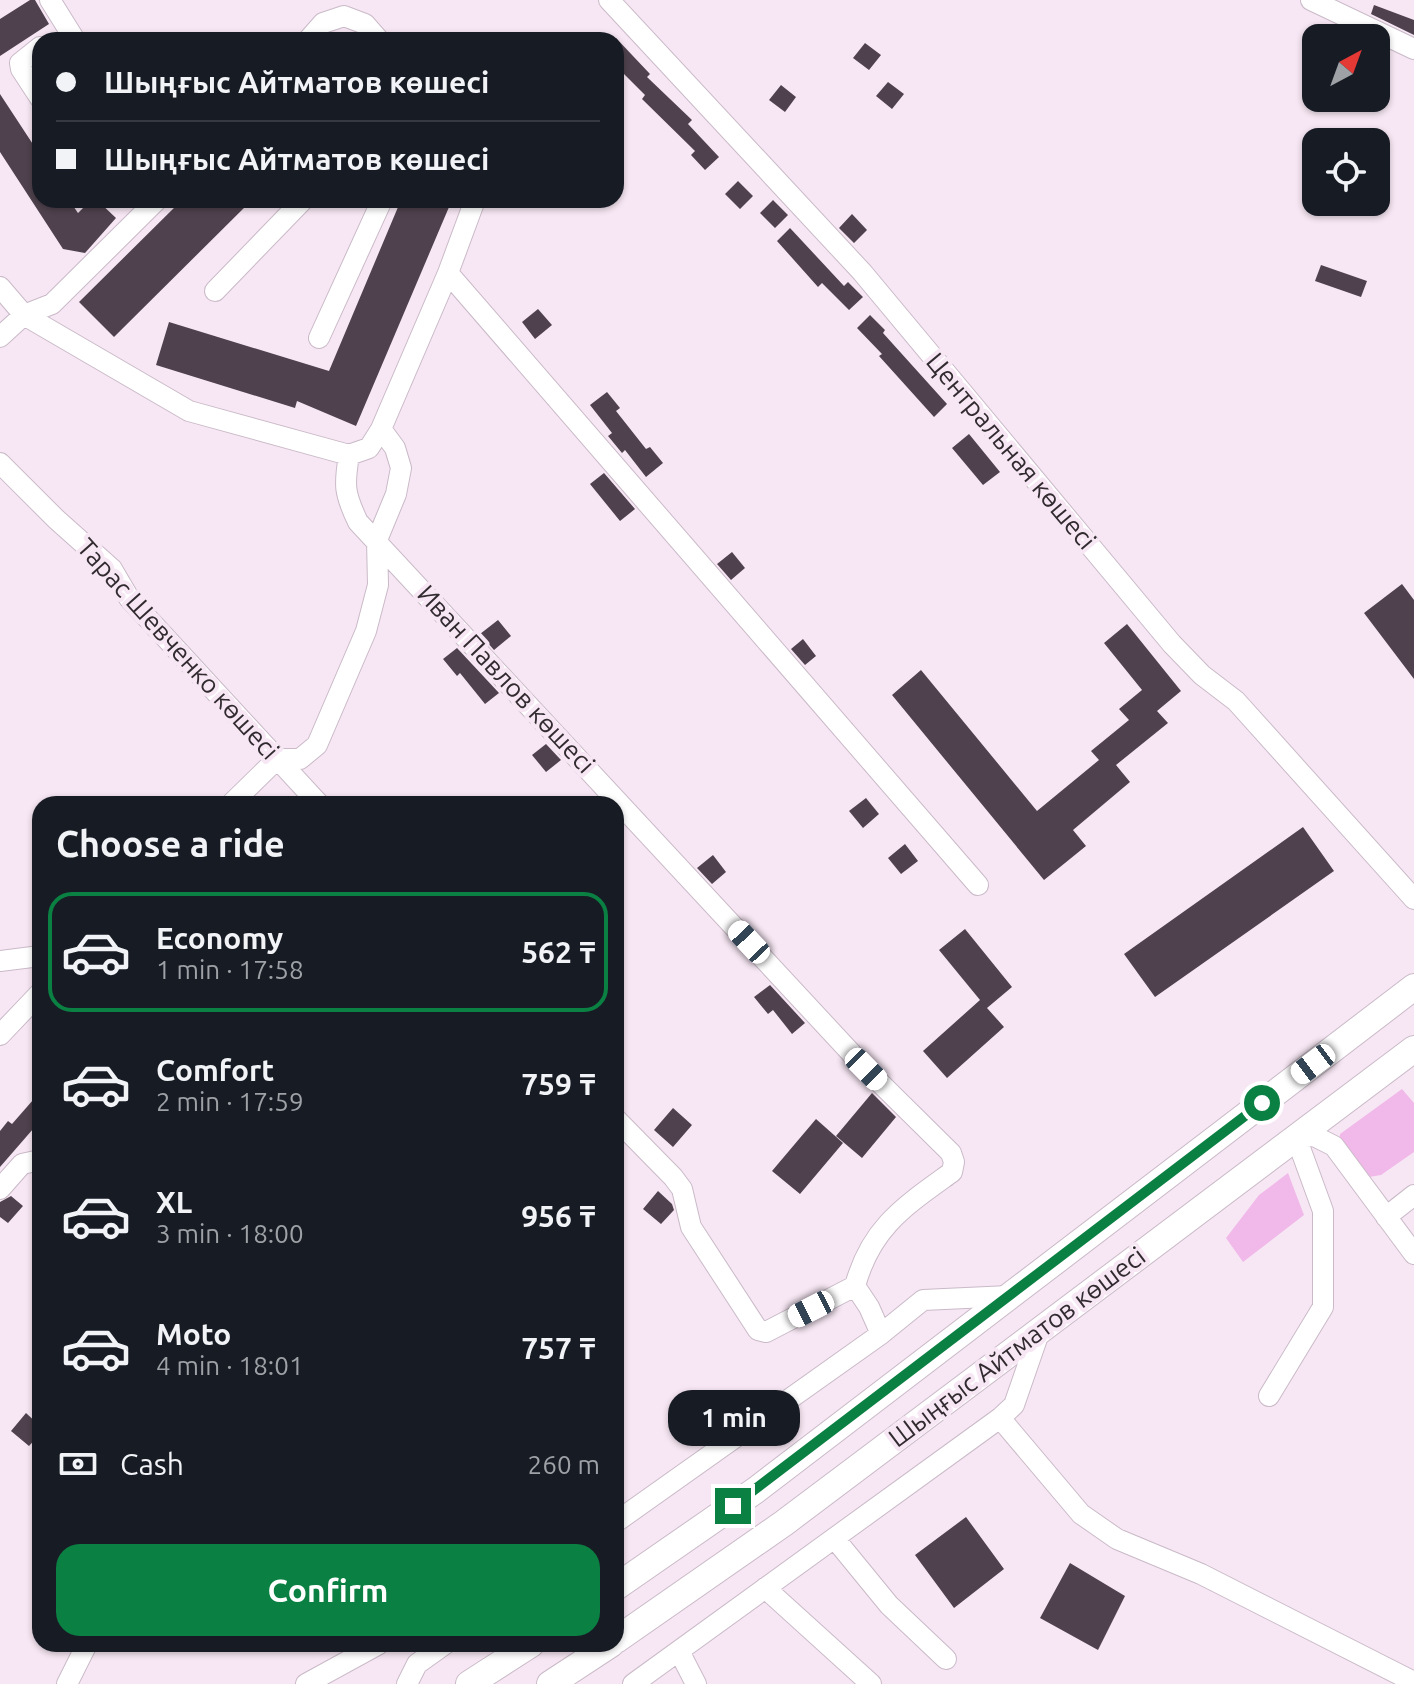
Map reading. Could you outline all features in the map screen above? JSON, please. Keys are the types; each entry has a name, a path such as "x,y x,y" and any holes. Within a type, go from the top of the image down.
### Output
{"main road":[{"name":"Шыңғыс Айтматов көшесі","path":"624,1581 756,1490 1414,987"},
{"name":"Шыңғыс Айтматов көшесі","path":"624,1634 784,1523 1414,1049"},
{"path":"469,1684 519,1652"},
{"path":"550,1684 599,1652"}],"street":[{"path":"50,0 63,32"},
{"name":"Центральная көшесі","path":"609,0 862,272 1172,644 1202,675 1236,701 1414,899"},
{"path":"1311,0 1414,49"},
{"path":"317,32 323,23 344,16 365,24 372,32"},
{"path":"32,53 20,63 32,86"},
{"path":"0,337 24,315 52,304 149,208"},
{"path":"215,291 295,208"},
{"path":"319,338 378,208"},
{"path":"0,287 24,315 189,411 349,455 369,448 381,429 448,273 472,208"},
{"path":"448,273 978,885"},
{"path":"239,796 277,759 300,759 317,745 366,631 378,585 377,540 396,494 401,468 395,448 381,429"},
{"name":"Иван Павлов көшесі","path":"349,455 346,497 358,522 614,796"},
{"name":"Тарас Шевченко көшесі","path":"0,463 112,569 129,598 312,796"},
{"name":"Иван Павлов көшесі","path":"624,807 866,1069 951,1153 954,1162 952,1172 897,1212 873,1241 862,1262 855,1286"},
{"path":"0,961 32,957"},
{"path":"0,1035 32,1001"},
{"path":"624,1127 682,1189 691,1227 758,1330 766,1332 855,1286 881,1334"},
{"path":"1269,1396 1323,1307 1323,1211 1296,1137 1314,1136 1334,1146 1414,1254"},
{"path":"0,1189 22,1164 32,1162"},
{"path":"1386,1217 1414,1195"},
{"path":"624,1516 881,1334 923,1300 1009,1296"},
{"path":"633,1684 1000,1418 1014,1405 1040,1330"},
{"path":"1000,1418 1081,1514 1117,1539 1201,1574 1414,1682"},
{"path":"835,1539 889,1605 946,1659"},
{"path":"765,1588 871,1684"},
{"path":"679,1651 696,1684"},
{"path":"67,1684 83,1652"},
{"path":"306,1684 364,1652"},
{"path":"407,1684 417,1664 434,1652"}],"shaded area":[{"path":"1402,1089 1414,1103 1414,1152 1381,1175 1369,1177 1339,1145 1340,1134"},
{"path":"1288,1173 1304,1215 1243,1262 1226,1238 1259,1195"}],"building":[{"path":"35,0 49,24 32,32 32,35 0,56 0,19"},
{"path":"1374,5 1414,20 1414,35 1371,14"},
{"path":"865,43 881,55 869,70 853,58"},
{"path":"624,46 650,74 647,77 692,120 688,124 719,157 705,170 691,155 695,151 642,99 645,95 624,74"},
{"path":"888,82 904,94 892,109 876,96"},
{"path":"781,85 796,97 785,112 769,100"},
{"path":"0,94 32,143 32,201 0,152"},
{"path":"738,181 753,196 740,209 725,194"},
{"path":"773,200 788,215 775,228 760,213"},
{"path":"36,208 75,208 78,213 83,208 105,208 116,218 85,253 63,249"},
{"path":"174,208 244,208 114,337 79,302"},
{"path":"398,208 449,208 356,426 297,401 295,408 156,365 169,322 329,371"},
{"path":"852,214 867,230 854,243 839,228"},
{"path":"790,228 844,286 848,282 863,297 849,310 822,283 818,287 777,241"},
{"path":"1321,265 1367,281 1361,297 1315,281"},
{"path":"538,309 552,325 535,339 522,322"},
{"path":"870,315 947,404 934,417 857,328"},
{"path":"607,392 620,408 616,411 646,449 650,447 663,463 646,477 625,450 622,453 608,436 612,433 590,405"},
{"path":"969,434 1000,472 983,485 952,448"},
{"path":"604,473 635,509 620,521 590,484"},
{"path":"732,552 745,568 731,580 717,564"},
{"path":"1402,584 1414,600 1414,679 1364,613"},
{"path":"498,620 511,636 494,650 480,634"},
{"path":"1127,624 1181,691 1157,711 1168,723 1116,765 1130,782 1073,830 1086,846 1044,880 892,695 921,670 1037,811 1099,760 1091,751 1129,720 1119,709 1142,690 1104,643"},
{"path":"803,639 816,656 805,665 791,649"},
{"path":"457,648 499,693 485,704 460,673 457,676 443,659"},
{"path":"546,744 561,760 546,772 532,755"},
{"path":"866,798 879,814 863,828 849,811"},
{"path":"1303,827 1334,871 1155,997 1124,954"},
{"path":"905,844 918,861 901,874 888,858"},
{"path":"713,855 726,872 712,884 697,868"},
{"path":"965,929 1012,987 987,1008 1004,1027 947,1078 923,1051 980,1000 939,950"},
{"path":"770,985 805,1023 792,1034 773,1010 768,1014 754,997"},
{"path":"872,1093 896,1117 862,1158 836,1136"},
{"path":"32,1101 32,1130 0,1167 0,1131 8,1121 12,1124"},
{"path":"673,1108 692,1125 673,1147 654,1130"},
{"path":"816,1119 843,1143 800,1194 772,1171"},
{"path":"658,1191 674,1210 661,1224 643,1209"},
{"path":"11,1196 23,1206 8,1223 0,1217 0,1202"},
{"path":"26,1413 32,1419 32,1443 29,1446 11,1431"},
{"path":"966,1517 1004,1569 954,1608 915,1555"},
{"path":"1070,1563 1125,1596 1098,1650 1040,1618"}],"route":[{"path":"733,1506 1262,1103"}]}
